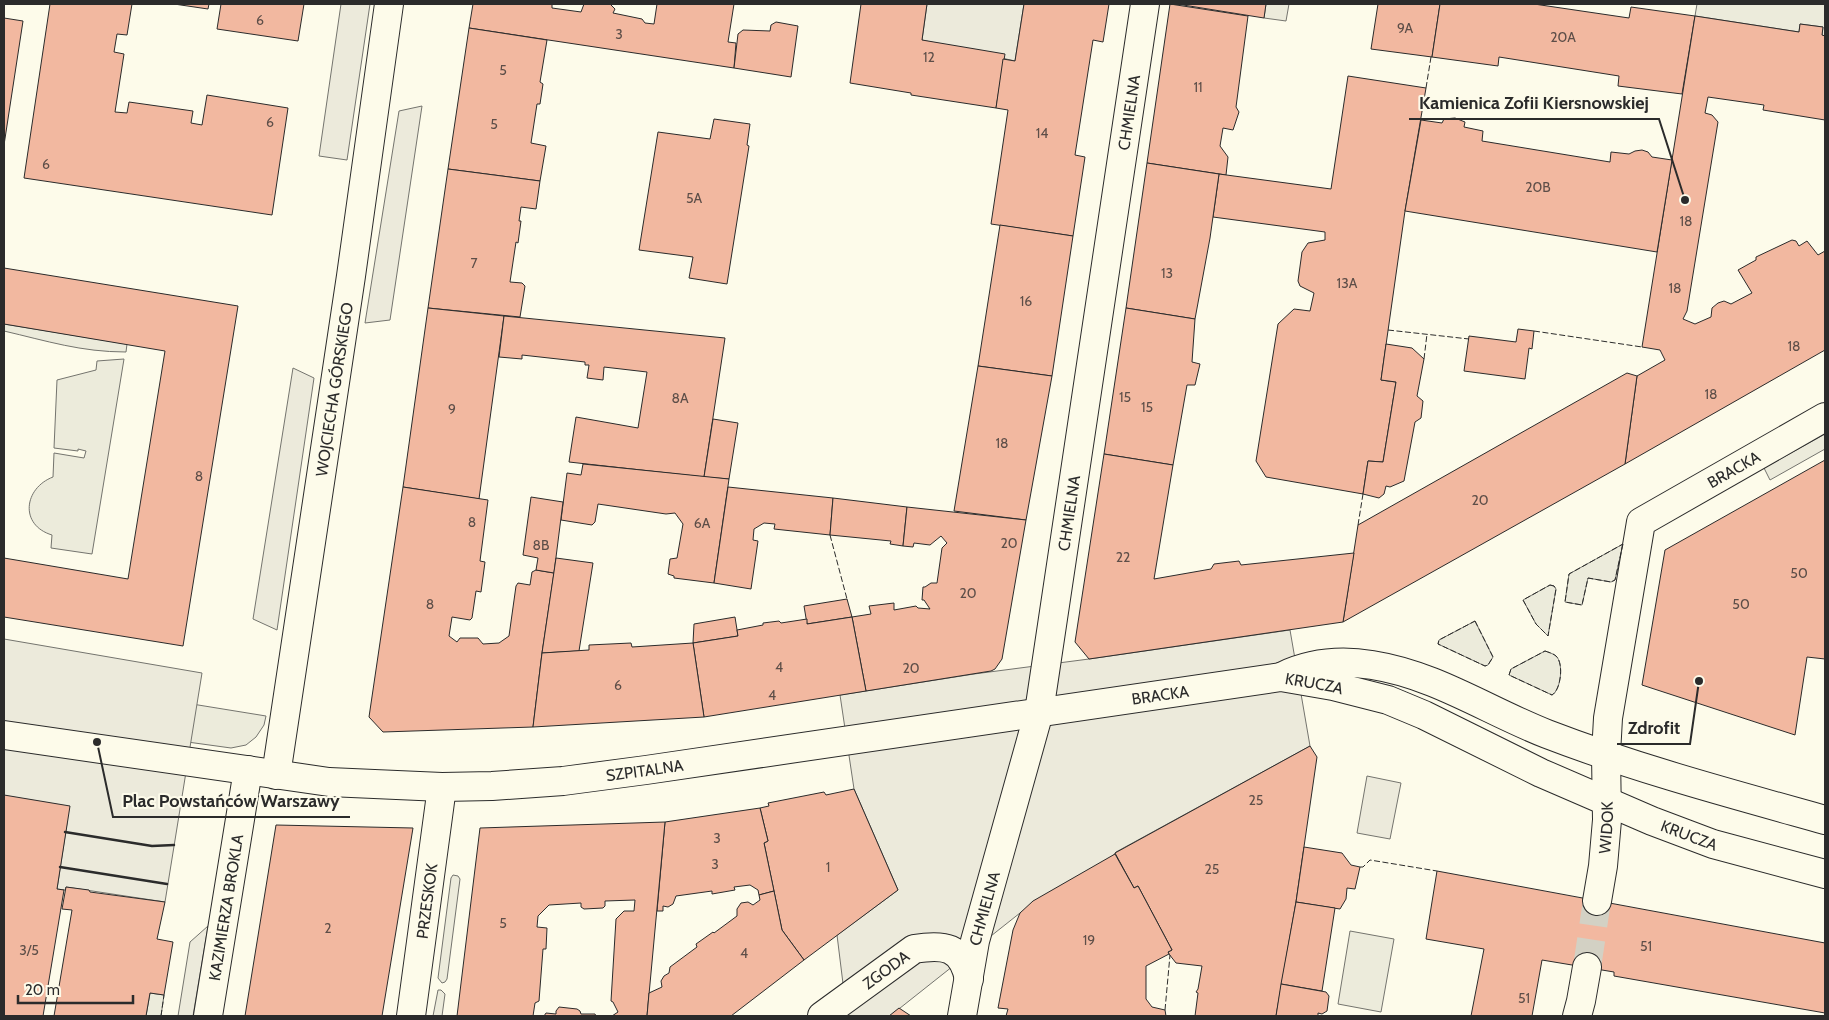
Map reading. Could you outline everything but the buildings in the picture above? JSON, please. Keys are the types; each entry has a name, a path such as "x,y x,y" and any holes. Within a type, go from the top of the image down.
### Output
{"street":[{"name":"WOJCIECHA GÓRSKIEGO","path":"276,775 389,4"},
{"name":"CHMIELNA","path":"962,1016 975,941 1039,712 1145,4"},
{"name":"BRACKA","path":"1640,522 1825,418"},
{"name":"WIDOK","path":"1597,901 1603,866 1607,803 1606,754 1608,718 1640,522"},
{"name":"KRUCZA","path":"1281,677 1324,662 1372,665 1408,673 1462,694 1546,733 1659,773 1825,820"},
{"name":"BRACKA","path":"1039,712 1281,677"},
{"name":"KRUCZA","path":"1281,677 1333,686 1388,700 1449,726 1607,803 1713,844 1825,874"},
{"name":"SZPITALNA","path":"4,735 329,782 492,786 563,781 1039,712"},
{"name":"KAZIMIERZA BROKLA","path":"208,1016 248,770"},
{"name":"PRZESKOK","path":"411,1016 442,786"},
{"name":"ZGODA","path":"822,1016 914,949 948,949 959,954 966,966 969,978"},
{"path":"1577,1016 1587,967"}],"shaded area":[{"path":"341,4 370,4 347,160 319,156"},
{"path":"927,4 1024,4 1015,61 922,40"},
{"path":"1266,4 1289,4 1286,21 1264,18"},
{"path":"1697,4 1825,4 1825,36 1822,35 1823,27 1800,24 1799,32 1695,16"},
{"path":"422,106 390,320 365,323 399,111"},
{"path":"4,324 127,344 126,352 94,350 50,342 4,331"},
{"path":"124,359 92,554 51,548 52,535 41,530 34,523 30,515 29,506 31,498 43,482 53,477 54,453 84,458 86,451 54,448 57,380 96,370 97,361"},
{"path":"293,368 314,378 277,630 253,619"},
{"path":"1825,434 1825,449 1770,480 1764,468"},
{"path":"1623,544 1615,580 1611,582 1588,578 1582,605 1565,602 1569,574"},
{"path":"1550,585 1556,589 1548,636 1536,624 1523,600"},
{"path":"1475,621 1493,657 1488,665 1485,666 1438,644 1439,640"},
{"path":"1290,630 1310,746 1116,852 1113,856 1020,913 890,1016 847,1016 837,935 898,890 854,789 840,695 974,674"},
{"path":"4,639 202,673 165,902 66,887 65,890 57,889 67,823 4,812"},
{"path":"1545,651 1556,656 1561,670 1558,688 1552,695 1509,675 1511,669"},
{"path":"112,691 266,716 264,725 256,737 246,745 231,748 173,740"},
{"path":"1367,776 1401,783 1390,839 1357,833"},
{"path":"453,875 458,876 460,879 447,979 442,983 438,978 451,878"},
{"path":"208,926 193,1016 178,1016 190,942"},
{"path":"1350,931 1394,939 1381,1012 1338,1004"},
{"path":"438,990 445,994 442,1016 433,1016"},
{"path":"150,993 164,995 161,1016 146,1016"}],"tunnel":[{"path":"1587,967 1597,901"}],"fence":[{"path":"1426,88 1431,57"},
{"path":"1388,330 1469,339"},
{"path":"1534,331 1642,347"},
{"path":"1424,359 1427,334"},
{"path":"1358,525 1363,494"},
{"path":"830,535 847,599"},
{"path":"1623,544 1615,580 1611,582 1588,578 1582,605 1565,602 1569,574 1623,544"},
{"path":"1550,585 1556,589 1548,636 1536,624 1523,600 1550,585"},
{"path":"1475,621 1493,657 1488,665 1485,666 1438,644 1439,640 1475,621"},
{"path":"1545,651 1556,656 1561,670 1558,688 1552,695 1509,675 1511,669 1545,651"},
{"path":"1360,867 1363,867 1370,860 1437,871"},
{"path":"1165,1010 1170,955"},
{"path":"161,1016 164,995"}],"wall":[{"path":"65,832 152,846 174,845"},
{"path":"60,867 167,884"}],"place":[{"name":"Kamienica Zofii Kiersnowskiej","path":"1685,200"},
{"name":"Zdrofit","path":"1699,681"},
{"name":"Plac Powstańców Warszawy","path":"97,742"}]}
